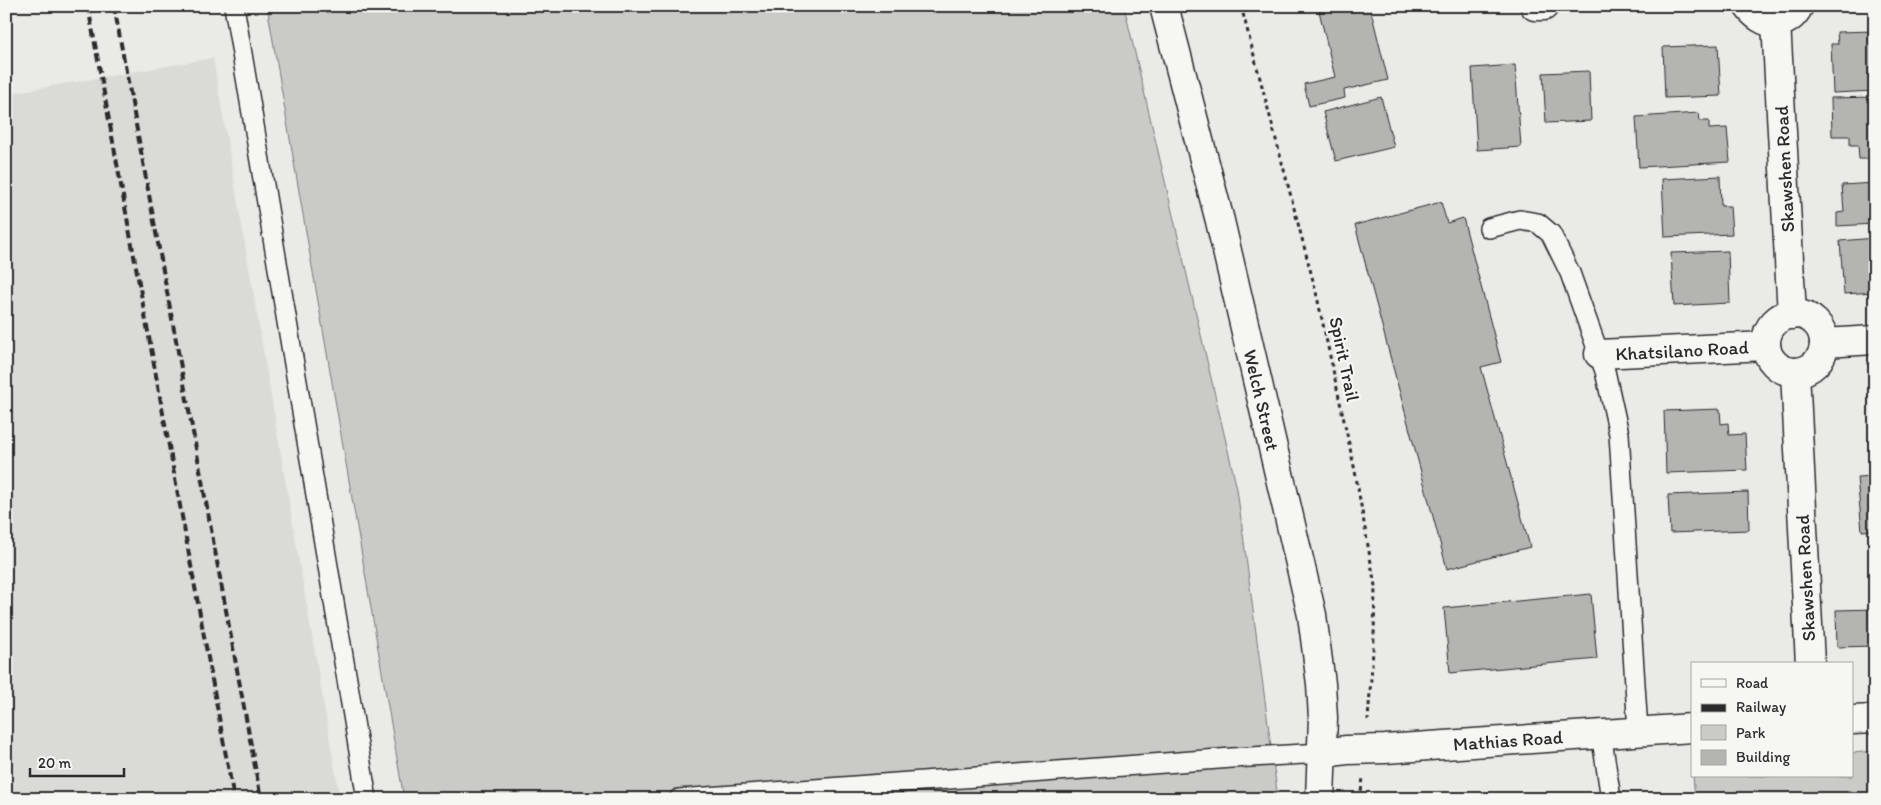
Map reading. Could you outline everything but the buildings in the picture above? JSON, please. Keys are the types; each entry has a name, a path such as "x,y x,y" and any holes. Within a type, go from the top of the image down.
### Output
{"street":[{"name":"Welch Street","path":"1164,6 1222,231 1307,591 1322,684 1323,753 1320,799"},
{"path":"1535,6 1544,6"},
{"path":"1748,6 1754,15 1764,21 1776,22 1787,20 1796,12 1799,6"},
{"name":"Skawshen Road","path":"1776,22 1792,315"},
{"path":"1792,315 1804,316 1814,322 1821,331 1824,343 1821,354 1815,364 1806,370 1795,372 1784,370 1775,365 1768,356 1766,346 1768,331 1778,320 1792,315"},
{"path":"1824,343 1875,340"},
{"name":"Khatsilano Road","path":"1599,354 1766,346"},
{"name":"Skawshen Road","path":"1795,372 1810,662"},
{"path":"1854,720 1875,719"},
{"name":"Mathias Road","path":"1323,753 1691,728"}],"lane":[{"path":"234,6 367,799"},
{"path":"1489,228 1520,220 1538,223 1551,234 1570,273 1605,371 1619,434 1638,731"},
{"path":"1600,733 1611,799"},
{"path":"679,799 1323,753"}],"path":[{"name":"Spirit Trail","path":"1241,6 1316,292 1355,471 1375,586 1374,636 1367,725"},
{"path":"1360,799 1363,771"}],"shaded area":[{"path":"213,58 340,799 6,799 6,94"}],"green space":[{"path":"267,6 1124,6 1237,489 1278,799 404,799"},
{"path":"1875,751 1875,799 1695,799 1693,778 1854,778 1854,753"}],"railway":[{"path":"88,6 234,799"},
{"path":"114,6 261,799"}]}
